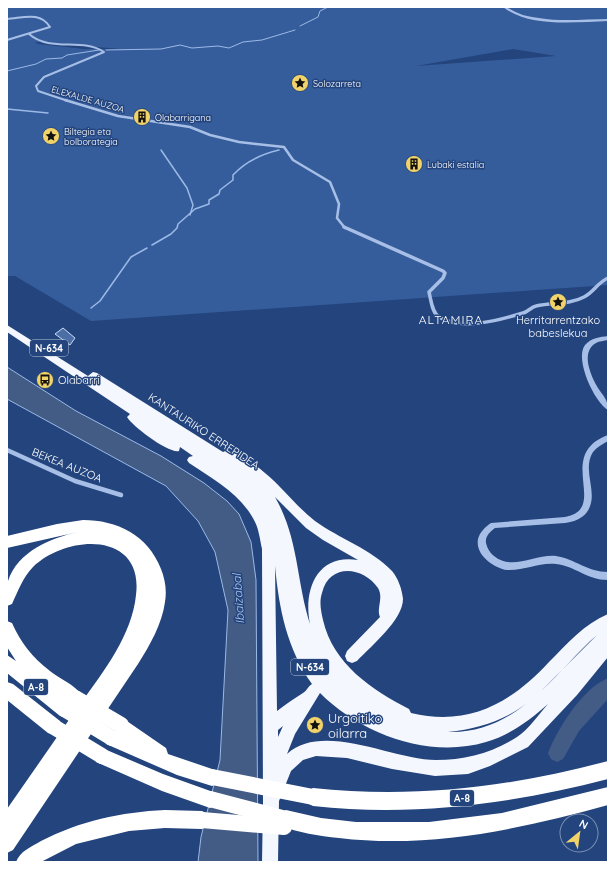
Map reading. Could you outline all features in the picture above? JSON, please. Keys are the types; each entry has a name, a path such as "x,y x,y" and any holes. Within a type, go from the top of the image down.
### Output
{"highway":[{"name":"KANTAURIKO ERREPIDEA","path":"7,321 245,473 267,495 278,514 288,544 302,622 318,656 334,678 370,706 390,715 429,725 471,723 494,715 514,704 536,687 587,634 608,621"},
{"name":"KANTAURIKO ERREPIDEA","path":"7,328 236,478 258,498 270,518 279,546 284,592 291,627 306,662 323,687 360,714 389,730 442,740 473,738 498,730 523,716 571,672 594,644 608,636"},
{"path":"108,395 143,427 230,484 252,506 261,522 268,549 271,803 270,862"},
{"path":"176,428 243,462 260,475 310,524 380,567 394,586 396,598 395,608 380,628 352,656"},
{"path":"7,542 84,526 108,528 124,534 136,542 149,557 156,575 158,600 149,630 7,844"},
{"path":"7,599 19,574 28,563 41,552 54,544 72,538 89,536 104,538 117,543 128,550 140,568 144,593 134,630 118,662 7,824"},
{"path":"380,628 389,605 388,594 377,576 360,565 348,564 331,569 325,573 318,582 314,594 315,614 319,632 340,668 357,685 387,705 429,725"},
{"path":"7,628 14,645 30,664 70,704"},
{"path":"271,803 285,766 298,754 316,748 347,750 392,761 435,768 468,766 502,753 523,742 538,728 608,646"},
{"name":"A-8","path":"7,663 116,732 177,766 212,777 313,797 370,802 456,799 530,789 608,770"},
{"name":"A-8","path":"7,690 54,727 102,756 162,782 285,823"},
{"path":"270,727 314,691 291,724 282,744 277,763 271,803"},
{"path":"25,862 44,850 69,838 107,825 155,818 285,823 394,832 451,829 522,818 608,796"}],"street":[{"path":"505,7 516,14 535,18 608,20"},
{"path":"7,19 30,15 44,20 50,27 7,40"},
{"name":"ELEXALDE AUZOA","path":"28,34 36,41 69,47 95,47 104,52 44,77 36,86 38,91 118,116 162,124 190,127 210,135 239,142 277,144 284,147 293,160 330,182 339,204 336,218 346,229 430,264 445,273 443,278 430,292 435,314 452,322 474,325 485,324 498,319 525,313 535,306 574,302 586,296 599,282 608,278"},
{"path":"608,338 598,338 589,343 584,348 584,354 593,385 608,407"},
{"path":"608,438 594,447 588,455 586,465 589,499 587,506 581,513 569,520 494,525 486,531 482,540 484,551 489,558 504,566 513,567 541,560 556,560 590,574 608,576"},
{"name":"BEKEA AUZOA","path":"7,450 76,481 121,495"}],"shaded area":[{"path":"7,7 608,7 608,285 91,321 15,276 7,276","holes":["35,42 121,49 84,49 38,44","513,49 556,56 416,66"]}],"water":[{"name":"Ibaizabal","path":"7,367 76,411 161,456 204,483 227,501 239,514 251,542 256,580 258,862 198,862 201,837 220,760 228,610 215,552 198,521 166,486 7,399"}],"building":[{"path":"63,328 75,338 70,345 55,334"}],"waterway":[{"path":"300,26 318,17 320,11 328,7"},
{"path":"106,50 161,49 180,45 192,48 218,46 229,48 243,42 262,40 295,30"},
{"path":"7,71 36,64 46,59 62,58 67,55 99,50"},
{"path":"7,109 48,113"},
{"path":"161,150 187,188 193,205 191,213"},
{"path":"191,213 195,209 209,204 209,200 219,194 220,190 233,180 233,175 248,162 260,156 279,150"},
{"path":"152,245 171,234 177,228 178,224 191,213"},
{"path":"91,308 100,301 131,257 147,248"},
{"path":"557,753 578,717 608,687"}],"place":[{"name":"Solozarreta","path":"300,83"},
{"name":"Olabarrigana","path":"142,117"},
{"name":"Biltegia eta bolborategia","path":"51,136"},
{"name":"Lubaki estalia","path":"414,164"},
{"name":"Herritarrentzako babeslekua","path":"558,302"},
{"name":"Olabarri","path":"45,380"},
{"name":"Urgoitiko oilarra","path":"315,725"}],"district":[{"name":"ALTAMIRA","path":"451,319"}]}
